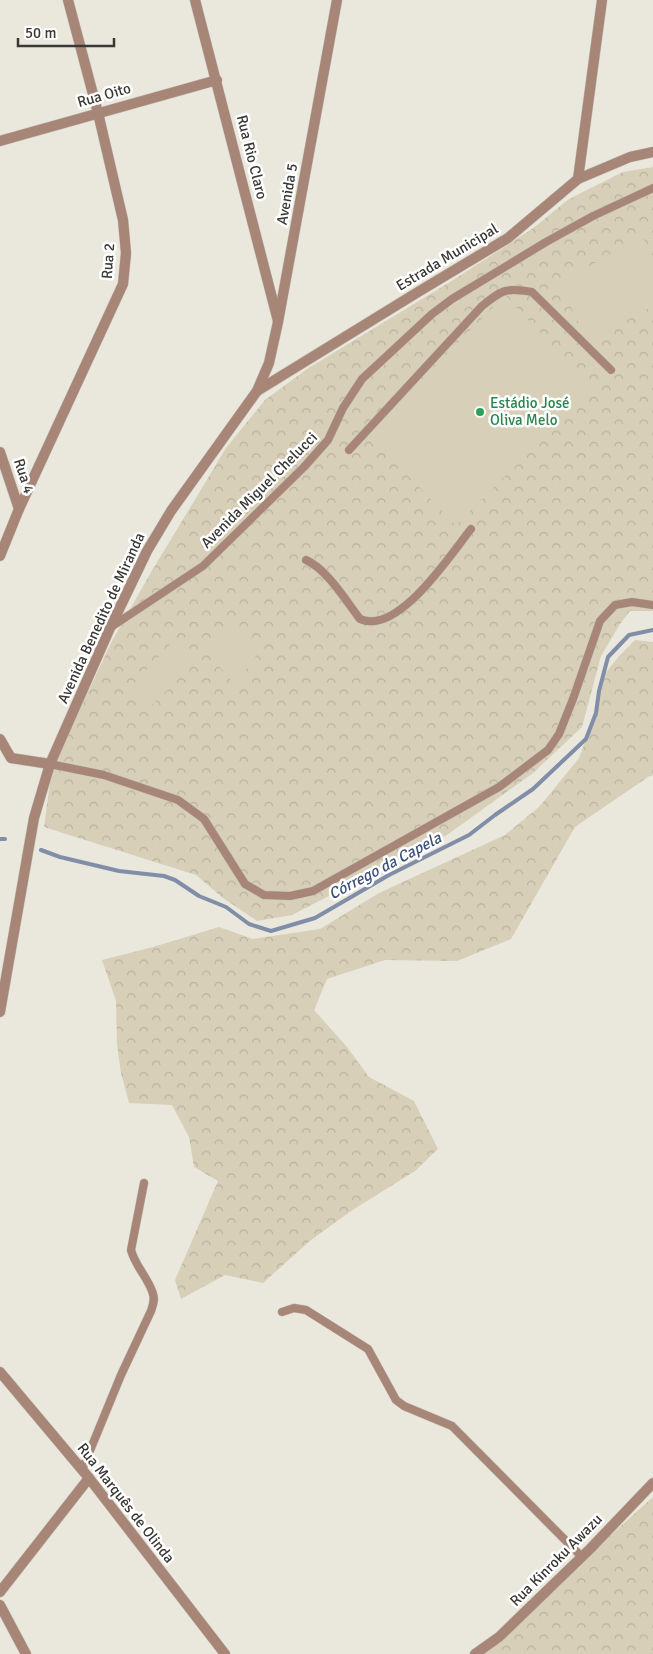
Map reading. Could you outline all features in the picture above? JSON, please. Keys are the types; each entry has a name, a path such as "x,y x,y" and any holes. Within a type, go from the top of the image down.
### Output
{"street":[{"name":"Rua 2","path":"0,556 19,509 123,284 126,253 123,220 98,112 68,0"},
{"name":"Rua Rio Claro","path":"195,0 278,322"},
{"name":"Avenida 5","path":"256,391 269,363 278,322 338,0"},
{"path":"578,179 602,0"},
{"name":"Rua Oito","path":"0,140 217,80"},
{"name":"Estrada Municipal","path":"256,391 508,238 578,179 630,157 653,152"},
{"name":"Avenida Benedito de Miranda","path":"0,1012 34,818 50,764 110,628 170,512 256,391"},
{"name":"Rua 4","path":"0,452 19,509"},
{"path":"0,739 11,758"},
{"path":"0,758 50,764"},
{"name":"Rua Marquês de Olinda","path":"0,1372 89,1478 225,1654"},
{"path":"0,1592 89,1478"},
{"name":"Rua Kinroku Awazu","path":"475,1654 499,1637 582,1557 653,1484"},
{"path":"0,1604 26,1654"}],"lane":[{"name":"Avenida Miguel Chelucci","path":"110,628 203,566 304,467 328,440 344,408 362,379 432,314 452,299 546,242 593,216 653,188"},
{"path":"349,450 482,306 500,292 515,289 532,292 611,370"},
{"path":"306,560 312,563 331,581 360,619 367,622 380,620 401,610 413,601 471,529"},
{"path":"50,764 104,775 178,800 204,819 245,884 264,895 290,896 313,890 499,787 548,750 559,734 600,621 615,605 632,602 653,605"},
{"path":"82,1470 121,1375 151,1311 154,1300 153,1293 133,1258 131,1250 144,1183"},
{"path":"282,1312 294,1308 306,1310 368,1349 396,1400 404,1406 452,1426 582,1557"}],"green space":[{"path":"653,167 653,611 630,611 620,624 601,656 582,727 533,773 447,835 292,915 257,921 223,898 196,875 44,827 52,768 112,641 226,448 265,400 307,369 450,282 532,229 569,199 623,172"},
{"path":"642,236 653,257 653,306 588,342 559,283"},
{"name":"Estádio José Oliva Melo","path":"505,295 593,389 456,525 368,435"},
{"path":"228,624 258,653 235,685 207,652"},
{"path":"635,640 653,642 653,775 575,827 511,939 457,961 385,960 327,979 314,1010 347,1047 369,1077 414,1101 438,1149 415,1171 351,1211 311,1240 263,1283 225,1275 181,1299 175,1280 218,1181 194,1167 189,1137 172,1105 129,1103 121,1073 117,1044 116,1001 102,960 219,927 253,939 320,929 379,893 505,835 540,806 579,758 596,713 599,691 604,675"},
{"path":"171,643 195,663 146,711 126,692"},
{"path":"653,1497 653,1654 479,1654"}],"waterway":[{"name":"Córrego da Capela","path":"41,850 60,857 119,871 164,876 175,880 199,896 226,907 249,924 271,931 315,918 389,875 469,835 533,789 586,739 596,713 599,691 608,657 629,635 653,630"},
{"name":"Córrego da Capela","path":"0,839 5,839"}],"place":[{"name":"Estádio José Oliva Melo","path":"480,412"}]}
